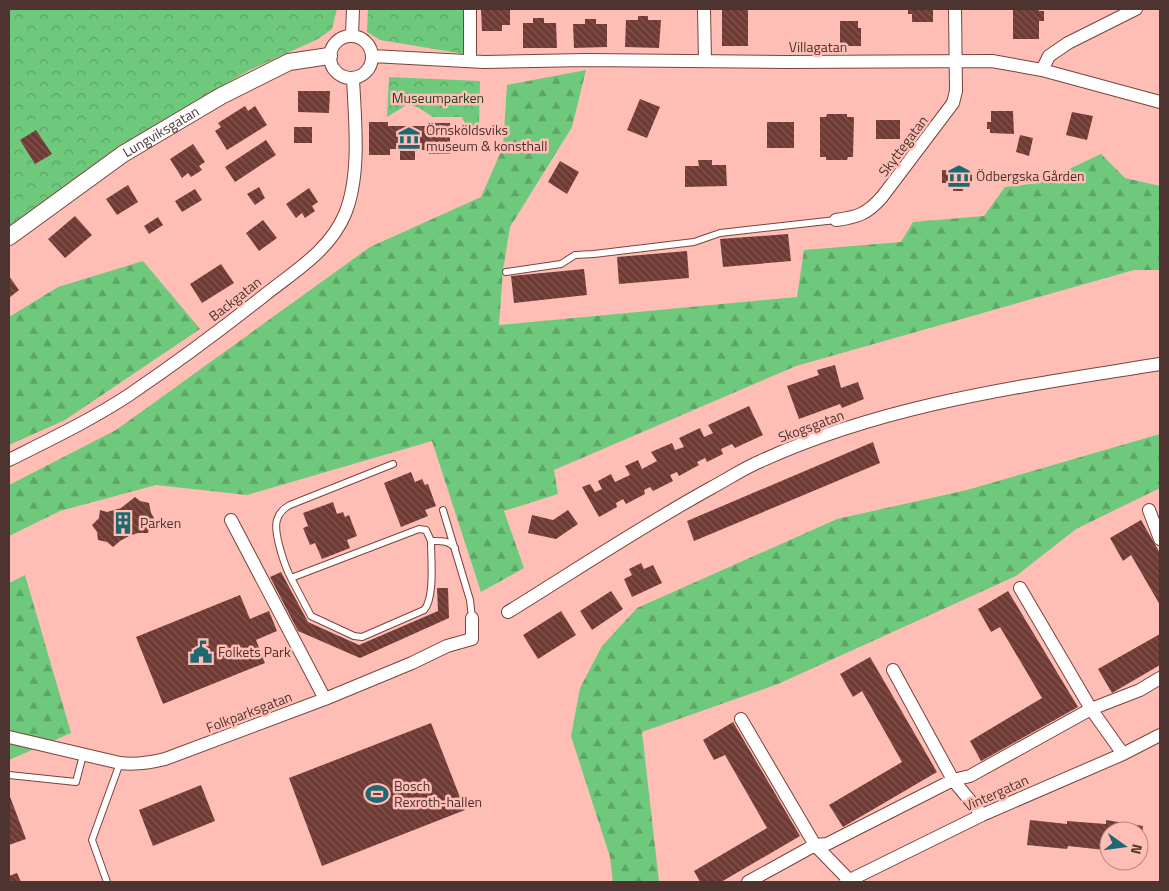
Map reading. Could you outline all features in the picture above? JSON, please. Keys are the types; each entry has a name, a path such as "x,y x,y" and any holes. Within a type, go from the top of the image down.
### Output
{"street":[{"path":"352,36 353,9"},
{"path":"470,9 470,61"},
{"path":"704,9 705,61"},
{"name":"Skyttegatan","path":"836,220 862,215 871,209 954,103 956,91 955,9"},
{"path":"1042,70 1049,56 1068,43 1136,9"},
{"path":"345,36 352,36 364,40 371,50 372,56 369,68 365,74 353,79 339,75 330,64 329,56 334,44 345,36"},
{"name":"Lungviksgatan","path":"9,238 123,154 221,96 289,62 329,56"},
{"name":"Villagatan","path":"372,56 470,61 992,62 1042,70 1160,102"},
{"name":"Backgatan","path":"9,460 54,438 128,395 225,326 306,264 335,234 346,213 352,189 355,161 353,79"},
{"name":"Skogsgatan","path":"508,612 667,512 760,461 808,441 904,410 964,397 1160,364"},
{"path":"1149,510 1160,539"},
{"path":"231,520 325,699"},
{"path":"1020,588 1091,709 1123,754"},
{"name":"Folkparksgatan","path":"9,737 120,764 146,764 165,759 325,699 412,663 447,646 472,639 472,618"},
{"path":"893,670 953,780 982,815"},
{"path":"748,882 815,846 827,844 953,780 970,776 1091,709 1140,690 1160,678"},
{"path":"741,719 815,846 848,881"},
{"name":"Vintergatan","path":"848,881 982,815 1123,754 1160,735"}],"lane":[{"path":"506,272 561,264 575,255 694,242 720,233 836,220"},
{"path":"291,578 419,528 426,530 431,541 430,596 428,606 424,610 362,637 354,636 311,616 284,566 276,527 278,518 285,508 290,504 393,464"},
{"path":"443,510 470,600 472,618"},
{"path":"431,541 444,541 455,548"},
{"path":"9,775 76,782 83,755"},
{"path":"107,882 92,840 120,764"}],"green space":[{"path":"9,9 337,9 332,29 318,39 248,71 177,112 9,231"},
{"path":"368,9 463,9 464,54 380,40 367,32"},
{"path":"586,70 572,127 510,227 503,270 499,325 797,297 804,250 901,242 913,222 984,216 1005,187 1039,183 1101,154 1125,178 1160,186 1160,270 1134,270 796,366 554,470 558,494 504,511 524,568 481,592 432,441 247,495 156,485 60,511 9,536 9,485 116,430 370,247 481,197 503,147 507,85"},
{"name":"Museumparken","path":"389,77 480,81 479,128 467,128 462,117 433,117 419,108 408,104 387,117"},
{"path":"143,261 200,329 65,420 9,445 9,317 58,287"},
{"path":"1160,434 1160,488 1076,529 1016,576 778,684 642,732 659,882 613,882 610,857 571,736 580,688 602,646 637,608 837,519 967,490"},
{"path":"25,575 71,733 9,760 9,583"}],"building":[{"path":"481,9 510,9 510,25 502,25 502,31 482,31"},
{"path":"722,9 748,9 748,46 722,46"},
{"path":"908,9 933,9 933,22 912,22 912,14 908,14"},
{"path":"1013,9 1039,9 1039,11 1044,11 1044,21 1039,21 1039,39 1013,39"},
{"path":"638,16 648,16 648,20 661,20 659,48 625,47 626,20 638,20"},
{"path":"533,18 544,18 544,23 556,23 557,48 523,48 523,23 533,23"},
{"path":"585,19 596,19 596,24 607,24 607,47 574,48 573,24 585,24"},
{"path":"840,21 858,21 858,28 861,28 861,46 840,46"},
{"path":"298,91 330,91 329,113 298,112"},
{"path":"640,99 660,107 647,138 627,130"},
{"path":"245,106 248,111 255,106 267,125 227,150 215,131 221,127 218,123"},
{"path":"991,111 1013,111 1014,134 990,133 990,129 987,129 987,122 991,122"},
{"path":"1072,112 1093,116 1087,140 1066,135"},
{"path":"827,114 847,114 847,117 854,117 853,157 848,157 847,160 826,160 826,157 820,157 820,117 826,117"},
{"path":"876,120 900,120 900,139 876,139"},
{"name":"Örnsköldsviks museum & konsthall","path":"369,122 388,122 388,126 430,126 430,123 450,123 450,154 429,154 429,150 415,150 415,160 400,160 400,149 390,149 390,155 369,155"},
{"path":"767,122 794,122 794,148 767,148"},
{"path":"294,127 312,127 312,143 294,143"},
{"path":"36,130 52,154 35,164 20,140"},
{"path":"1020,135 1033,138 1029,156 1016,152"},
{"path":"266,140 276,155 235,182 225,167"},
{"path":"193,144 205,162 199,166 202,170 191,177 188,173 182,178 170,159"},
{"path":"698,160 712,160 712,165 726,165 727,186 685,187 685,166 699,166"},
{"path":"560,161 579,172 567,194 548,182"},
{"path":"942,170 972,170 972,183 963,183 963,191 953,191 953,183 942,183"},
{"path":"128,185 138,202 117,215 106,199"},
{"path":"259,187 265,198 255,205 247,194"},
{"path":"309,188 318,202 312,206 315,211 305,218 302,213 296,218 286,204"},
{"path":"195,189 202,200 182,212 175,201"},
{"path":"75,216 92,235 65,258 48,239"},
{"path":"158,217 163,225 149,234 144,226"},
{"path":"263,220 277,238 259,251 246,233"},
{"path":"788,234 791,261 723,267 720,239"},
{"path":"687,251 689,278 619,284 617,257"},
{"path":"221,264 234,283 202,303 190,284"},
{"path":"584,269 587,295 514,303 511,276"},
{"path":"9,276 19,290 9,298"},
{"path":"835,365 841,388 858,382 864,399 842,408 840,404 799,419 787,386 819,375 817,370"},
{"path":"749,406 763,435 735,448 732,444 721,449 723,454 707,462 705,458 697,462 699,465 679,476 677,472 670,475 673,481 653,491 650,487 644,490 645,494 626,504 623,499 616,503 617,507 599,517 582,487 590,484 595,492 602,489 598,481 611,474 615,482 630,475 625,466 638,460 642,469 657,461 651,452 672,443 675,450 684,447 679,438 700,428 704,437 713,433 708,425"},
{"path":"873,442 880,463 694,541 687,521"},
{"path":"411,472 415,482 422,479 425,485 428,484 436,506 425,510 428,516 401,527 384,483"},
{"name":"Parken","path":"135,497 140,501 149,503 154,518 148,533 138,533 129,536 113,547 107,542 98,540 97,532 92,525 99,518 100,510 107,512 121,508"},
{"path":"333,502 337,514 343,512 345,517 349,515 357,536 347,540 350,548 322,559 315,543 310,545 303,528 308,526 303,513"},
{"path":"568,510 578,524 556,539 528,533 532,515 553,520"},
{"path":"1141,520 1160,553 1160,605 1131,555 1123,561 1110,538"},
{"path":"641,563 644,569 653,565 662,583 632,597 624,579 632,575 629,569"},
{"path":"281,572 308,622 359,645 438,611 437,588 448,588 449,618 360,658 298,631 270,577"},
{"path":"611,591 623,609 592,630 580,611"},
{"path":"1008,591 1078,707 981,761 970,741 1042,698 1000,627 991,632 978,609"},
{"name":"Folkets Park","path":"240,595 250,619 269,611 277,631 256,640 265,663 163,704 136,637"},
{"path":"561,611 576,635 538,659 523,635"},
{"path":"1160,634 1160,665 1112,693 1098,669"},
{"path":"870,657 937,772 843,827 829,805 902,762 862,691 853,697 840,674"},
{"path":"733,722 800,836 721,882 700,882 694,871 767,828 725,755 714,760 703,740"},
{"name":"Bosch Rexroth-hallen","path":"431,723 465,810 322,866 289,778"},
{"path":"201,785 215,821 153,846 139,810"},
{"path":"9,794 26,839 9,845"},
{"path":"1030,820 1067,824 1067,821 1099,823 1099,849 1068,846 1067,849 1027,845"},
{"path":"17,873 21,882 9,882 9,876"}],"place":[{"name":"Örnsköldsviks museum & konsthall","path":"409,138"},
{"name":"Ödbergska Gården","path":"959,176"},
{"name":"Parken","path":"123,523"},
{"name":"Folkets Park","path":"201,652"},
{"name":"Bosch Rexroth-hallen","path":"377,794"}]}
